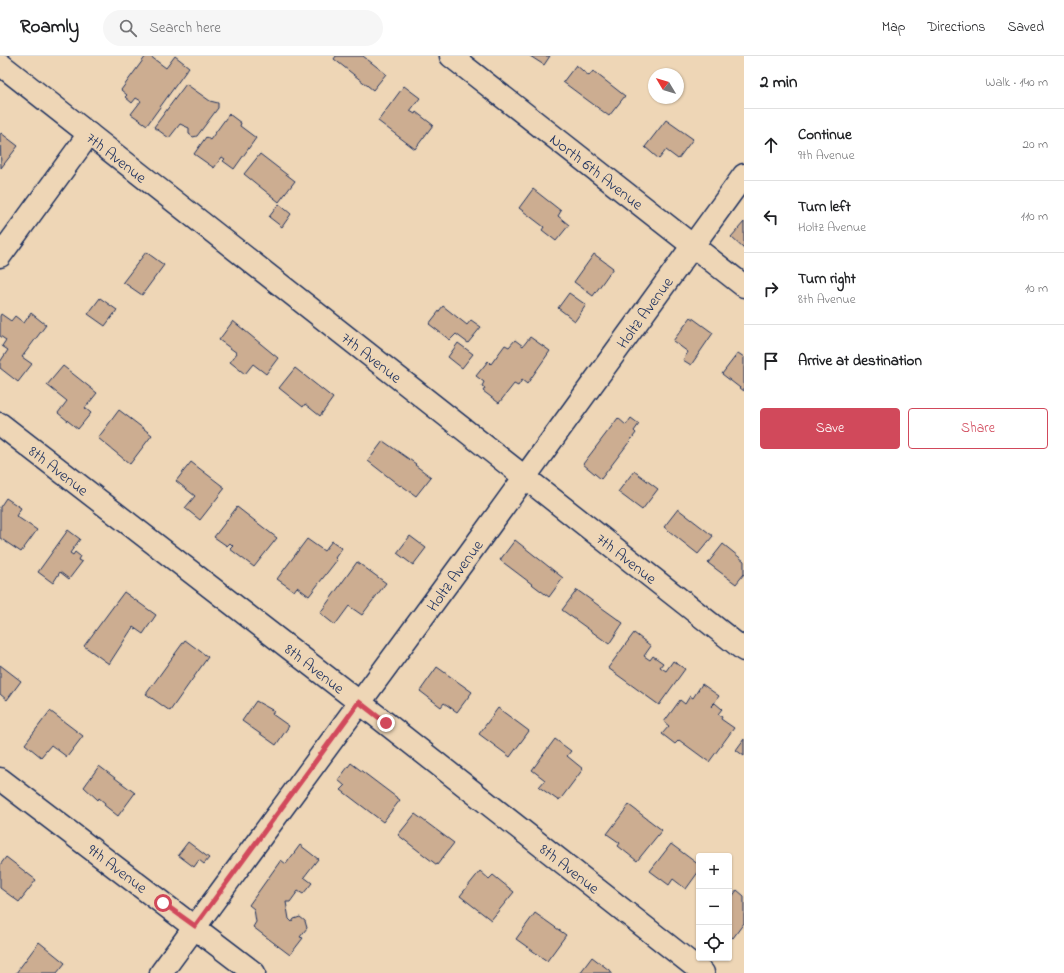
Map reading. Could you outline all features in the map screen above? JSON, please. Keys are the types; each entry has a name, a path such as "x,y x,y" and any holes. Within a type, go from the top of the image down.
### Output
{"street":[{"name":"North 6th Avenue","path":"451,56 744,286"},
{"name":"7th Avenue","path":"0,64 744,650"},
{"path":"0,256 89,134"},
{"name":"Holtz Avenue","path":"161,973 469,554 524,476 744,175"},
{"name":"8th Avenue","path":"0,424 359,702 704,973"},
{"name":"9th Avenue","path":"0,779 195,926 254,973"}],"building":[{"path":"146,56 150,56 166,68 175,56 189,67 147,125 131,114 141,101 136,98 132,103 125,97 127,95 121,90"},
{"path":"336,56 363,56 386,74 373,90 334,59"},
{"path":"530,56 550,56 544,65"},
{"path":"576,65 589,76 593,71 625,96 609,116 563,82"},
{"path":"186,84 210,101 218,103 218,108 197,136 193,137 189,134 189,128 180,124 169,138 154,127"},
{"path":"404,86 420,98 410,111 415,114 416,112 433,125 415,149 378,121"},
{"path":"229,114 241,123 240,126 256,138 234,169 223,161 225,159 222,157 214,168 194,154 206,137 210,140"},
{"path":"666,120 693,139 678,159 666,150 659,159 645,147"},
{"path":"1,133 18,146 1,168 0,135"},
{"path":"260,154 295,181 279,202 244,174"},
{"path":"533,189 561,211 558,216 569,225 556,241 542,230 544,227 519,208"},
{"path":"279,204 291,214 282,227 269,217"},
{"path":"744,222 744,249 731,237"},
{"path":"146,252 164,265 142,295 123,282"},
{"path":"594,254 613,268 593,296 574,282"},
{"path":"569,293 586,305 575,321 558,308"},
{"path":"100,298 117,310 105,326 88,314"},
{"path":"443,306 467,325 471,320 481,327 468,343 456,334 450,340 429,324"},
{"path":"31,313 46,325 22,357 32,364 18,382 0,368 0,362 8,350 2,346 6,340 0,336 0,316 1,314 11,321 15,316 24,323"},
{"path":"691,317 713,333 691,365 683,360 688,352 673,341"},
{"path":"233,321 278,358 266,374 253,364 245,374 230,362 237,353 219,340"},
{"path":"530,337 550,351 527,384 522,380 518,386 514,384 499,403 483,391 485,388 482,386 484,382 476,376 488,361 491,364 505,345 509,347 515,340 523,346"},
{"path":"458,343 473,354 462,368 448,357"},
{"path":"738,353 744,357 744,391 722,374"},
{"path":"63,366 97,393 85,408 91,413 78,429 58,413 67,401 47,385"},
{"path":"295,368 333,398 320,416 305,404 303,407 279,388"},
{"path":"119,410 152,435 130,464 98,438"},
{"path":"618,418 626,425 631,418 639,424 634,431 636,433 601,479 583,464"},
{"path":"383,441 416,464 415,465 431,477 416,496 401,485 400,486 368,461"},
{"path":"191,462 225,488 200,520 185,508 195,496 176,481"},
{"path":"634,471 658,489 642,510 618,492"},
{"path":"6,498 21,508 16,516 37,530 21,552 0,538 0,507"},
{"path":"237,507 277,538 254,567 230,549 233,546 230,543 227,546 214,537"},
{"path":"678,509 713,536 698,554 664,527"},
{"path":"68,530 80,539 70,553 73,555 75,552 80,556 78,560 82,562 69,579 60,572 53,583 38,572"},
{"path":"410,536 426,548 413,565 397,553"},
{"path":"307,539 324,551 332,541 342,548 335,558 337,560 309,596 297,587 294,591 277,579"},
{"path":"515,540 563,578 549,597 500,560"},
{"path":"723,544 744,561 744,574 736,584 708,563"},
{"path":"357,562 386,583 362,615 349,606 335,625 320,613"},
{"path":"577,590 623,623 609,644 562,610"},
{"path":"124,592 156,615 143,634 133,627 109,664 84,646"},
{"path":"634,633 651,646 644,656 650,660 653,656 663,663 660,667 666,671 673,661 685,669 659,705 608,668"},
{"path":"185,640 208,657 170,711 146,694"},
{"path":"0,665 21,681 7,700 0,694"},
{"path":"437,667 472,692 457,712 444,703 441,707 420,691"},
{"path":"702,684 719,696 711,707 715,703 722,709 718,714 722,717 721,719 734,728 709,762 679,740 675,744 662,734 669,726 664,722 680,700 685,704 690,696 693,698"},
{"path":"256,701 274,711 272,714 289,726 276,745 242,721"},
{"path":"498,708 529,731 510,757 479,734"},
{"path":"50,711 83,736 67,757 51,745 41,757 25,744"},
{"path":"555,739 571,751 567,756 583,769 559,801 539,787 545,780 532,770"},
{"path":"744,739 744,756 736,750"},
{"path":"351,763 400,800 383,822 341,790 345,786 338,780"},
{"path":"99,766 135,793 118,816 104,805 105,803 99,798 98,800 84,787"},
{"path":"629,805 662,830 637,861 618,846 620,843 607,834"},
{"path":"415,814 454,843 437,865 398,835"},
{"path":"188,842 209,858 204,864 199,860 194,867 178,855"},
{"path":"671,844 696,863 696,875 686,889 673,879 669,885 650,871"},
{"path":"300,845 318,859 304,877 312,883 303,894 298,891 290,902 286,902 289,919 292,922 294,919 300,917 305,921 307,928 300,937 303,938 290,955 253,927 256,922 254,909 249,905 281,860 286,864"},
{"path":"6,857 36,880 19,902 0,888 0,865"},
{"path":"480,871 489,879 493,875 514,892 491,920 460,896"},
{"path":"737,890 744,896 744,923 733,938 732,937 732,897"},
{"path":"535,913 566,935 547,961 516,939"},
{"path":"39,942 65,963 57,973 16,973"},
{"path":"592,957 613,973 580,973"}],"route":[{"path":"163,903 195,926 359,702 386,723"}]}
